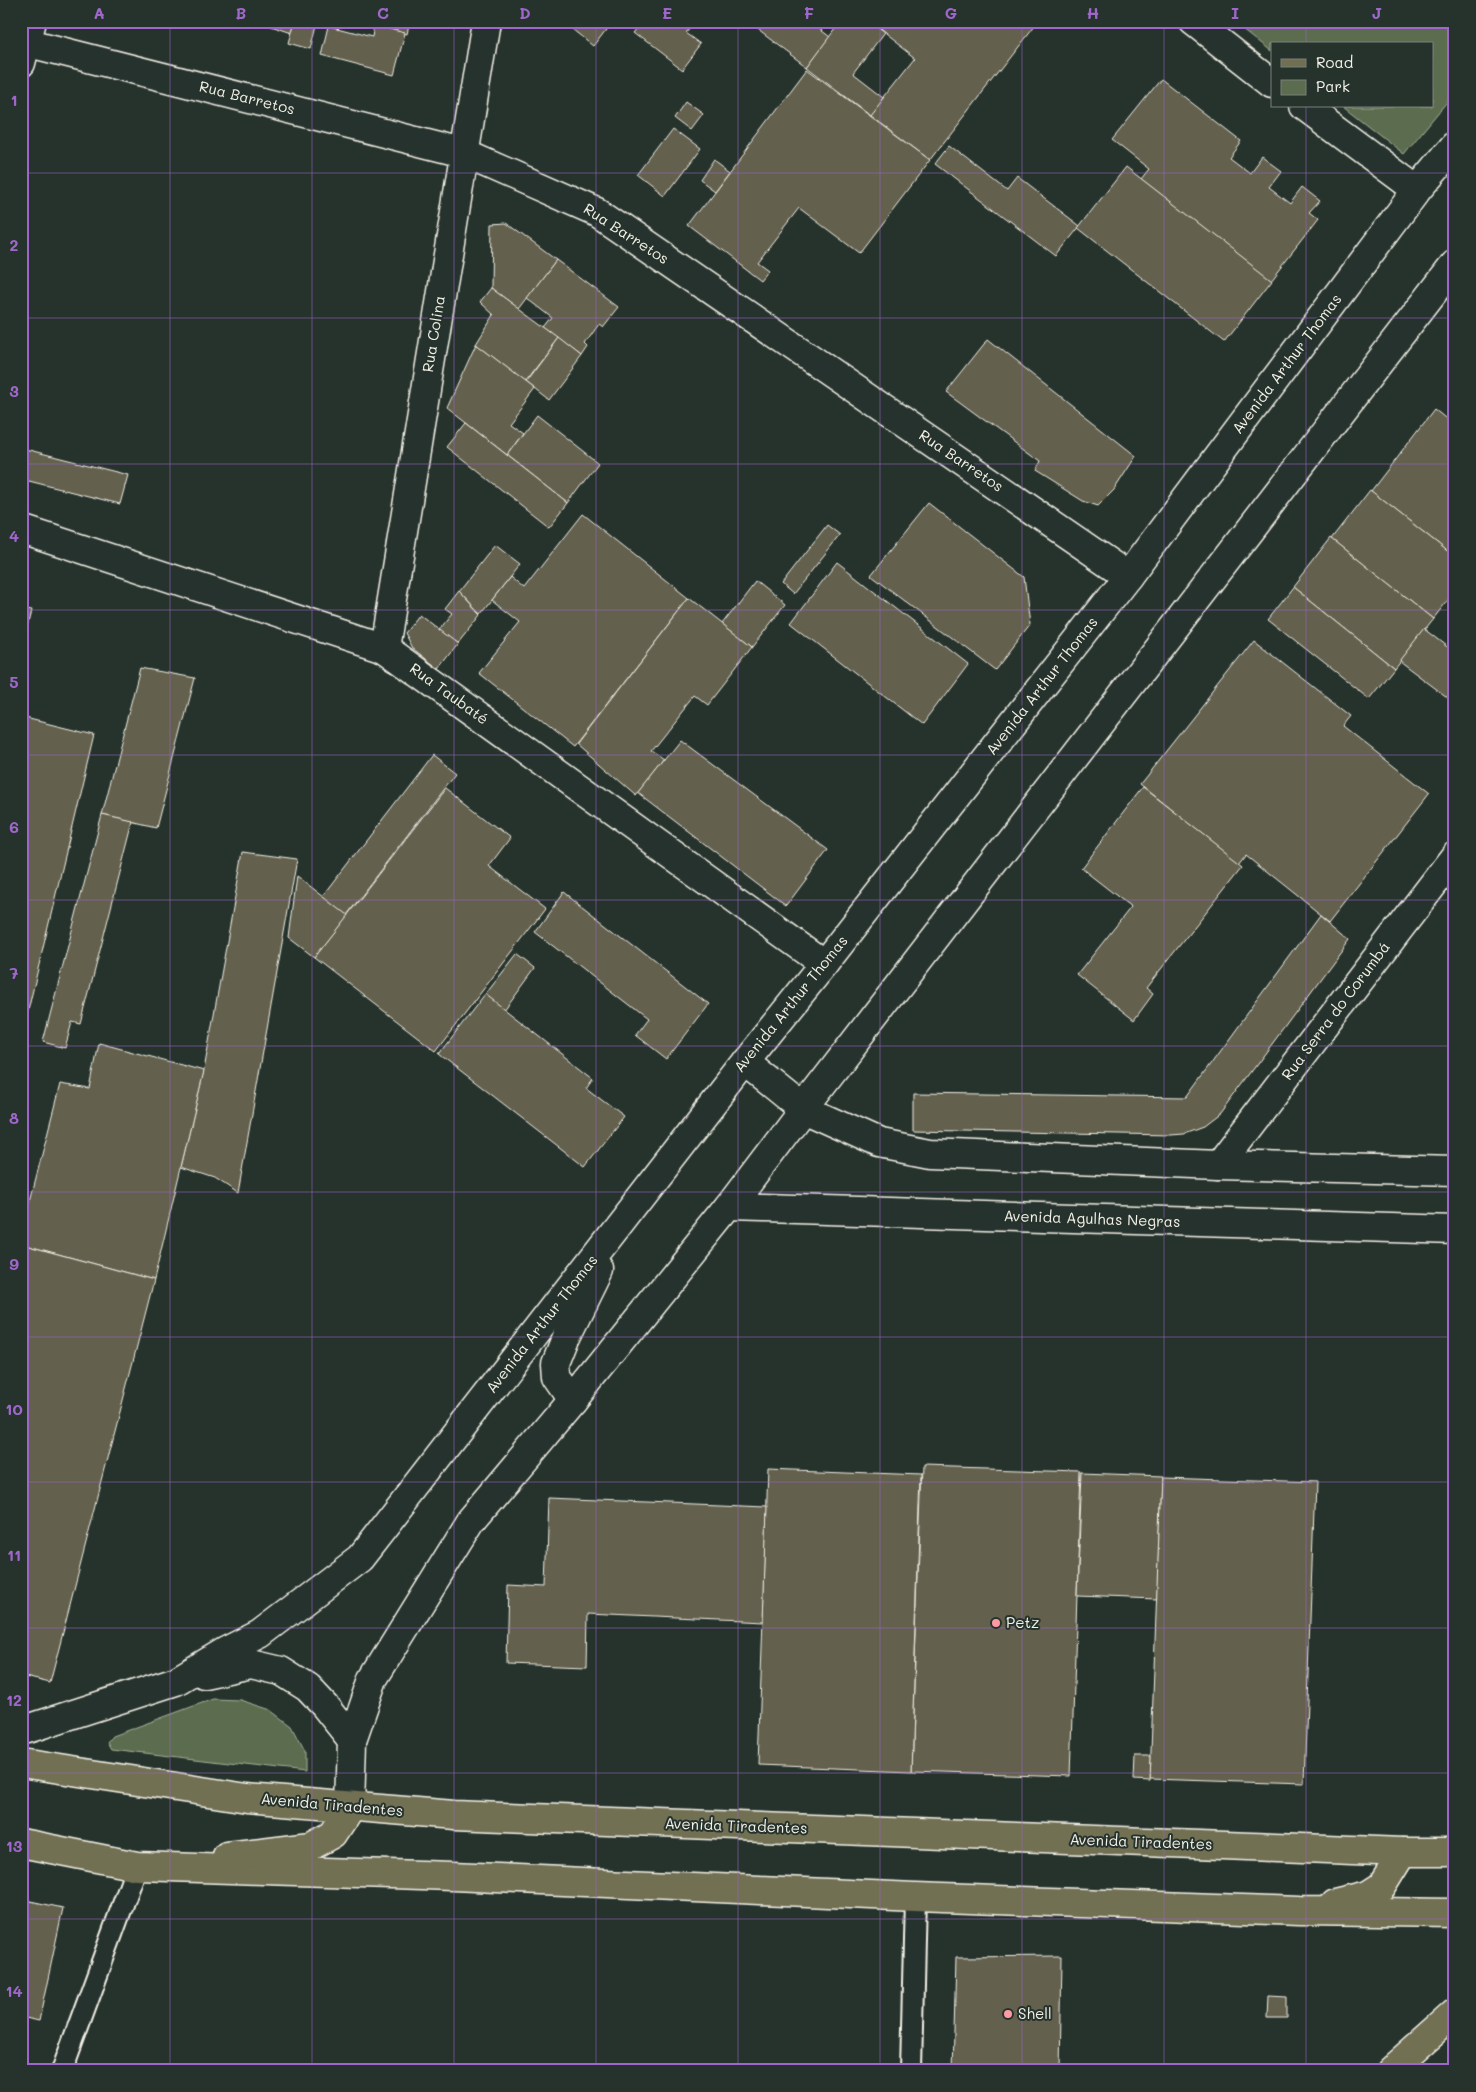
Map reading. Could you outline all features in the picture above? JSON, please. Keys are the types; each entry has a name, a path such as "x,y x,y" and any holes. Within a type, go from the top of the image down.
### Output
{"main road":[{"name":"Avenida Tiradentes","path":"21,1763 248,1798 350,1808 508,1818 1435,1850"},
{"path":"137,1866 311,1846 333,1834 350,1808"},
{"path":"21,1843 137,1866 453,1876 916,1897 1299,1911 1455,1914"},
{"path":"1299,1911 1368,1895 1435,1850"},
{"path":"1391,2067 1455,2013"}],"street":[{"name":"Rua Colina","path":"384,648 463,153 486,21"},
{"path":"1193,21 1271,82"},
{"name":"Rua Barretos","path":"25,42 463,153 596,212 1128,576"},
{"path":"1307,108 1417,190"},
{"name":"Avenida Arthur Thomas","path":"21,1731 176,1680 260,1634 360,1558 745,1062 1128,576 1417,190 1455,145"},
{"path":"350,1808 352,1740 373,1678 471,1521 573,1400 729,1208 803,1109 1455,264"},
{"name":"Rua Taubaté","path":"21,529 384,648 824,964"},
{"name":"Rua Serra do Corumbá","path":"1218,1166 1455,856"},
{"path":"745,1062 803,1109 879,1143 930,1153 1218,1166 1455,1171"},
{"name":"Avenida Agulhas Negras","path":"729,1208 1455,1230"},
{"path":"573,1400 557,1377 556,1363 566,1338 625,1218"},
{"path":"176,1680 251,1664 281,1671 308,1688 352,1740"}],"lane":[{"path":"62,2071 137,1866"},
{"path":"911,2071 916,1897"}],"green space":[{"path":"1234,21 1455,21 1455,92 1404,154 1346,108 1434,108 1434,42 1271,42 1271,50"},
{"path":"213,1699 240,1700 271,1710 292,1726 305,1751 305,1772 111,1749 107,1742 112,1736"}],"building":[{"path":"256,21 295,21 292,33"},
{"path":"295,21 318,21 311,49 289,43"},
{"path":"318,21 340,21 338,28"},
{"path":"360,21 410,21 407,34"},
{"path":"562,21 612,21 593,46"},
{"path":"645,21 695,22 686,33 701,44 682,69 635,33"},
{"path":"746,21 809,21 830,37 807,67"},
{"path":"841,21 867,21 883,34 853,73 884,97 871,116 807,67"},
{"path":"867,21 1038,21 930,160 870,115 915,58"},
{"path":"374,25 405,33 394,75 322,56 329,26 372,37"},
{"path":"807,69 930,160 859,253 799,208 757,262 768,270 760,280 689,226"},
{"path":"1161,79 1241,141 1229,157 1250,173 1262,157 1281,171 1269,187 1290,203 1302,187 1320,201 1309,213 1318,220 1271,280 1141,179 1149,169 1112,140"},
{"path":"686,102 704,115 692,131 675,118"},
{"path":"673,129 700,149 665,196 638,175"},
{"path":"949,146 1007,191 1017,178 1080,226 1056,256 935,164"},
{"path":"714,159 730,171 715,191 700,180"},
{"path":"1126,167 1272,280 1224,342 1078,228"},
{"path":"506,223 556,260 519,309 491,288 492,224"},
{"path":"556,260 619,307 603,327 599,324 585,344 588,347 582,356 545,328 553,318 527,298"},
{"path":"491,288 559,338 525,382 476,344 494,315 480,302"},
{"path":"559,338 582,356 549,400 526,382"},
{"path":"988,339 1136,456 1114,490 1098,506 1083,501 1035,471 1040,461 946,392"},
{"path":"476,344 535,389 509,423 523,433 507,455 447,408"},
{"path":"1434,409 1455,426 1455,557 1371,491"},
{"path":"537,415 598,463 568,503 507,455"},
{"path":"466,423 568,503 549,527 447,447"},
{"path":"21,448 128,475 120,504 21,479"},
{"path":"1370,490 1455,557 1455,591 1433,619 1332,539"},
{"path":"929,503 1024,577 1030,625 995,670 871,575"},
{"path":"583,514 689,598 573,747 479,673 520,622 492,600 510,577 524,589"},
{"path":"827,525 840,535 793,594 781,584"},
{"path":"1331,538 1433,619 1394,668 1293,587"},
{"path":"495,545 520,564 481,614 459,591"},
{"path":"837,562 968,664 922,725 791,623"},
{"path":"755,581 785,605 752,647 722,624"},
{"path":"1293,587 1394,668 1369,699 1268,619"},
{"path":"459,591 481,615 458,644 439,630 452,614 445,609"},
{"path":"689,598 752,647 707,705 695,696 651,751 664,760 636,796 576,744"},
{"path":"21,609 31,611 21,652"},
{"path":"419,614 458,644 439,669 412,648 404,633"},
{"path":"1424,629 1455,653 1455,703 1399,661"},
{"path":"1254,640 1351,716 1343,726 1429,794 1330,921 1246,854 1239,863 1140,784"},
{"path":"140,668 195,678 156,828 102,815"},
{"path":"21,717 94,735 21,1040"},
{"path":"680,740 828,850 786,906 638,793"},
{"path":"432,755 455,773 346,915 323,897"},
{"path":"1143,787 1243,865 1146,988 1153,994 1134,1020 1077,975 1131,907 1081,868"},
{"path":"445,788 510,838 489,866 545,909 436,1051 314,957"},
{"path":"102,815 133,822 81,1024 72,1022 65,1048 43,1042"},
{"path":"243,852 297,859 238,1193 215,1178 181,1167 204,1070"},
{"path":"297,876 347,915 314,957 289,938"},
{"path":"564,892 708,1004 666,1059 635,1035 647,1019 535,932"},
{"path":"1321,914 1350,939 1220,1114 1203,1127 1184,1134 1171,1135 913,1130 913,1093 1187,1097"},
{"path":"517,954 535,968 504,1010 485,995"},
{"path":"485,994 593,1078 586,1088 624,1117 585,1167 439,1054"},
{"path":"99,1043 204,1071 154,1280 21,1244 21,1216 26,1217 60,1084 90,1089"},
{"path":"21,1244 154,1280 50,1683 21,1676"},
{"name":"Petz","path":"922,1467 1081,1472 1071,1776 911,1771"},
{"path":"768,1469 921,1475 911,1771 758,1765"},
{"path":"1082,1473 1161,1476 1157,1599 1077,1596"},
{"path":"1161,1477 1315,1482 1304,1784 1150,1779"},
{"path":"549,1498 767,1507 763,1622 588,1614 587,1666 506,1663 508,1585 546,1587"},
{"path":"1135,1756 1151,1756 1150,1781 1134,1780"},
{"path":"21,1899 63,1908 39,2021 21,2017"},
{"name":"Shell","path":"1062,1956 1060,2071 953,2071 956,1957"},
{"path":"1268,1996 1287,1997 1287,2018 1267,2018"}],"place":[{"name":"Petz","path":"996,1623"},
{"name":"Shell","path":"1008,2014"}]}
